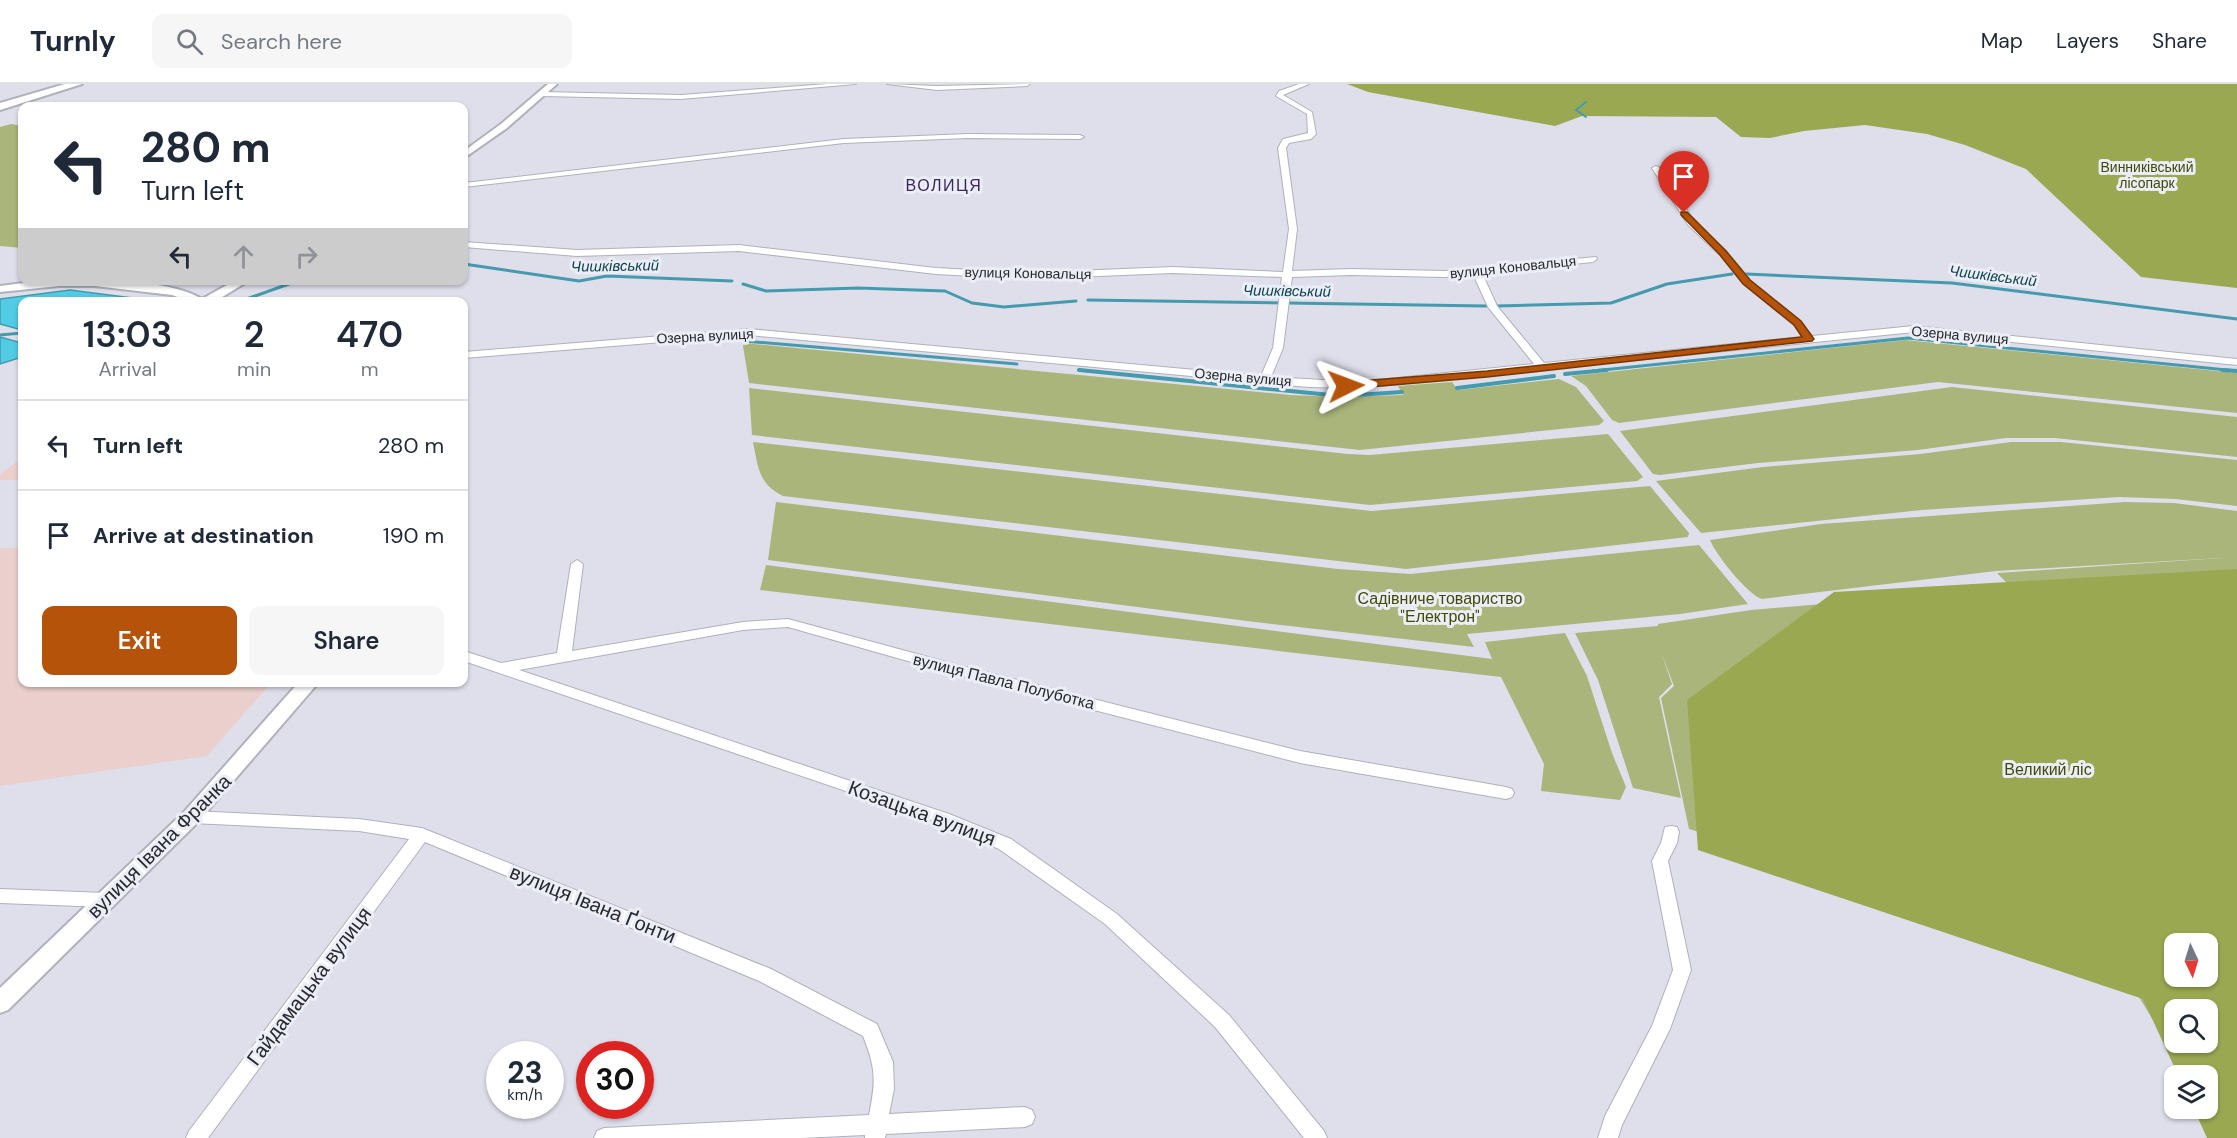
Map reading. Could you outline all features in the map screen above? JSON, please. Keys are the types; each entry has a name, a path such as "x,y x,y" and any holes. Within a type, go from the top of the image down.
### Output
{"highway":[{"path":"0,107 77,84"}],"street":[{"path":"468,152 553,84"},
{"path":"541,94 681,97 853,84"},
{"path":"890,84 937,88 1028,84"},
{"path":"1265,379 1278,348 1293,229 1282,148 1286,141 1308,137 1312,134 1310,113 1279,96 1281,92 1306,84"},
{"path":"468,185 844,141 968,136 1080,137"},
{"path":"1656,168 1691,223 1723,253 1747,282 1797,323 1809,339"},
{"name":"вулиця Коновальця","path":"468,244 577,253 739,248 936,271 1024,276 1161,270 1289,274 1477,273 1593,259"},
{"path":"1477,273 1480,284 1493,308 1542,368"},
{"path":"0,289 37,285"},
{"path":"130,285 184,294 190,297"},
{"path":"213,297 236,285"},
{"name":"Озерна вулиця","path":"468,355 692,334 749,332 1334,386 1542,368 1914,329 2237,362"},
{"path":"564,657 577,564"},
{"name":"вулиця Павла Полуботка","path":"501,668 743,626 788,623 950,668 1300,757 1506,793"},
{"name":"Козацька вулиця","path":"468,657 943,818 1005,844 1111,919 1222,1021 1317,1138"},
{"name":"вулиця Івана Франка","path":"0,1003 191,818 306,687"},
{"name":"вулиця Івана Ґонти","path":"191,818 359,825 422,834 765,975 870,1030 883,1062 884,1089 876,1130"},
{"path":"1608,1138 1612,1123 1660,1029 1682,970 1660,861 1669,843 1671,832"},
{"name":"Гайдамацька вулиця","path":"196,1138 422,834"},
{"path":"0,896 106,900"},
{"path":"604,1138 876,1130 1025,1117"}],"shaded area":[{"path":"18,461 18,480 0,480 0,474"},
{"path":"0,548 18,548 18,687 267,687 207,756 0,786"}],"green space":[{"name":"Винниківський лісопарк","path":"1347,84 2237,84 2237,288 2141,277 2026,169 1965,145 1927,134 1865,125 1804,131 1770,138 1741,137 1716,117 1582,116 1555,126 1368,92"},
{"path":"11,124 18,125 18,248 0,246 0,127"},
{"path":"1905,340 2237,373 2237,413 1938,382 1619,423 1612,420 1586,386 1571,376"},
{"path":"744,343 1290,395 1342,397 1403,395 1398,386 1452,382 1458,390 1559,379 1576,387 1604,421 1599,425 1360,450 749,383"},
{"path":"1952,387 2237,417 2237,457 2055,438 2006,438 1918,450 1758,463 1660,475 1653,474 1620,431"},
{"path":"749,388 1348,454 1370,455 1608,434 1643,477 1637,481 1370,505 752,435"},
{"name":"Садівниче товариство \"Електрон\"","path":"753,442 1372,511 1650,486 1689,533 1688,537 1406,569 783,496 768,486 760,474"},
{"path":"2011,442 2061,442 2237,460 2237,506 2175,499 2119,497 1922,510 1701,533 1656,481 1763,467 1920,454"},
{"name":"Садівниче товариство \"Електрон\"","path":"776,502 1338,569 1410,574 1699,545 1748,604 1680,614 1467,634 1474,647 1255,622 768,560"},
{"name":"Великий ліс","path":"2125,502 2174,503 2237,511 2237,1138 2218,1118 2218,1065 2196,1065 2183,1053 2218,1053 2218,999 2164,999 2164,1036 2114,956 1689,829 1661,698 1674,686 1661,652 1672,684 1659,697 1681,798 1633,788 1598,680 1575,633 1658,626 1658,624 1751,610 2012,588 1997,573 2221,558 1996,571 1762,599 1748,590 1733,573 1710,540 1821,524"},
{"name":"Садівниче товариство \"Електрон\"","path":"766,565 1492,659 1485,642 1565,633 1587,676 1612,753 1626,787 1620,800 1541,791 1544,764 1501,677 760,590"},
{"name":"Великий ліс","path":"2237,569 2237,1138 2207,1138 2198,1119 2218,1119 2218,1065 2173,1065 2168,1053 2218,1053 2218,999 2164,999 2164,1045 2143,999 1698,850 1687,700 1834,592"}],"water":[{"path":"70,290 125,297 18,297 18,329 0,324 0,299"},
{"path":"0,337 18,342 18,358 0,364"}],"waterway":[{"path":"1586,102 1576,110 1586,117"},
{"name":"Чишківський","path":"468,265 579,281 607,276 732,281"},
{"name":"Чишківський","path":"1497,306 1611,303 1667,284 1732,274"},
{"name":"Чишківський","path":"1746,274 1952,283 2237,319"},
{"name":"Чишківський","path":"743,284 766,291 858,288 945,291 972,303 1004,307 1076,301"},
{"name":"Чишківський","path":"252,297 286,285"},
{"name":"Чишківський","path":"1088,300 1486,306"},
{"name":"Чишківський","path":"0,335 18,333"},
{"path":"1593,371 1908,338 2237,371 2222,370"},
{"path":"743,341 1017,364"},
{"path":"1090,371 1079,370 1341,396 1402,392"},
{"path":"1565,374 1607,370"},
{"path":"1457,388 1554,376"}],"district":[{"name":"ВОЛИЦЯ","path":"944,185"}],"route":[{"path":"1346,386 1487,374 1809,339 1797,323 1747,282 1723,253 1691,223 1684,213"}]}
